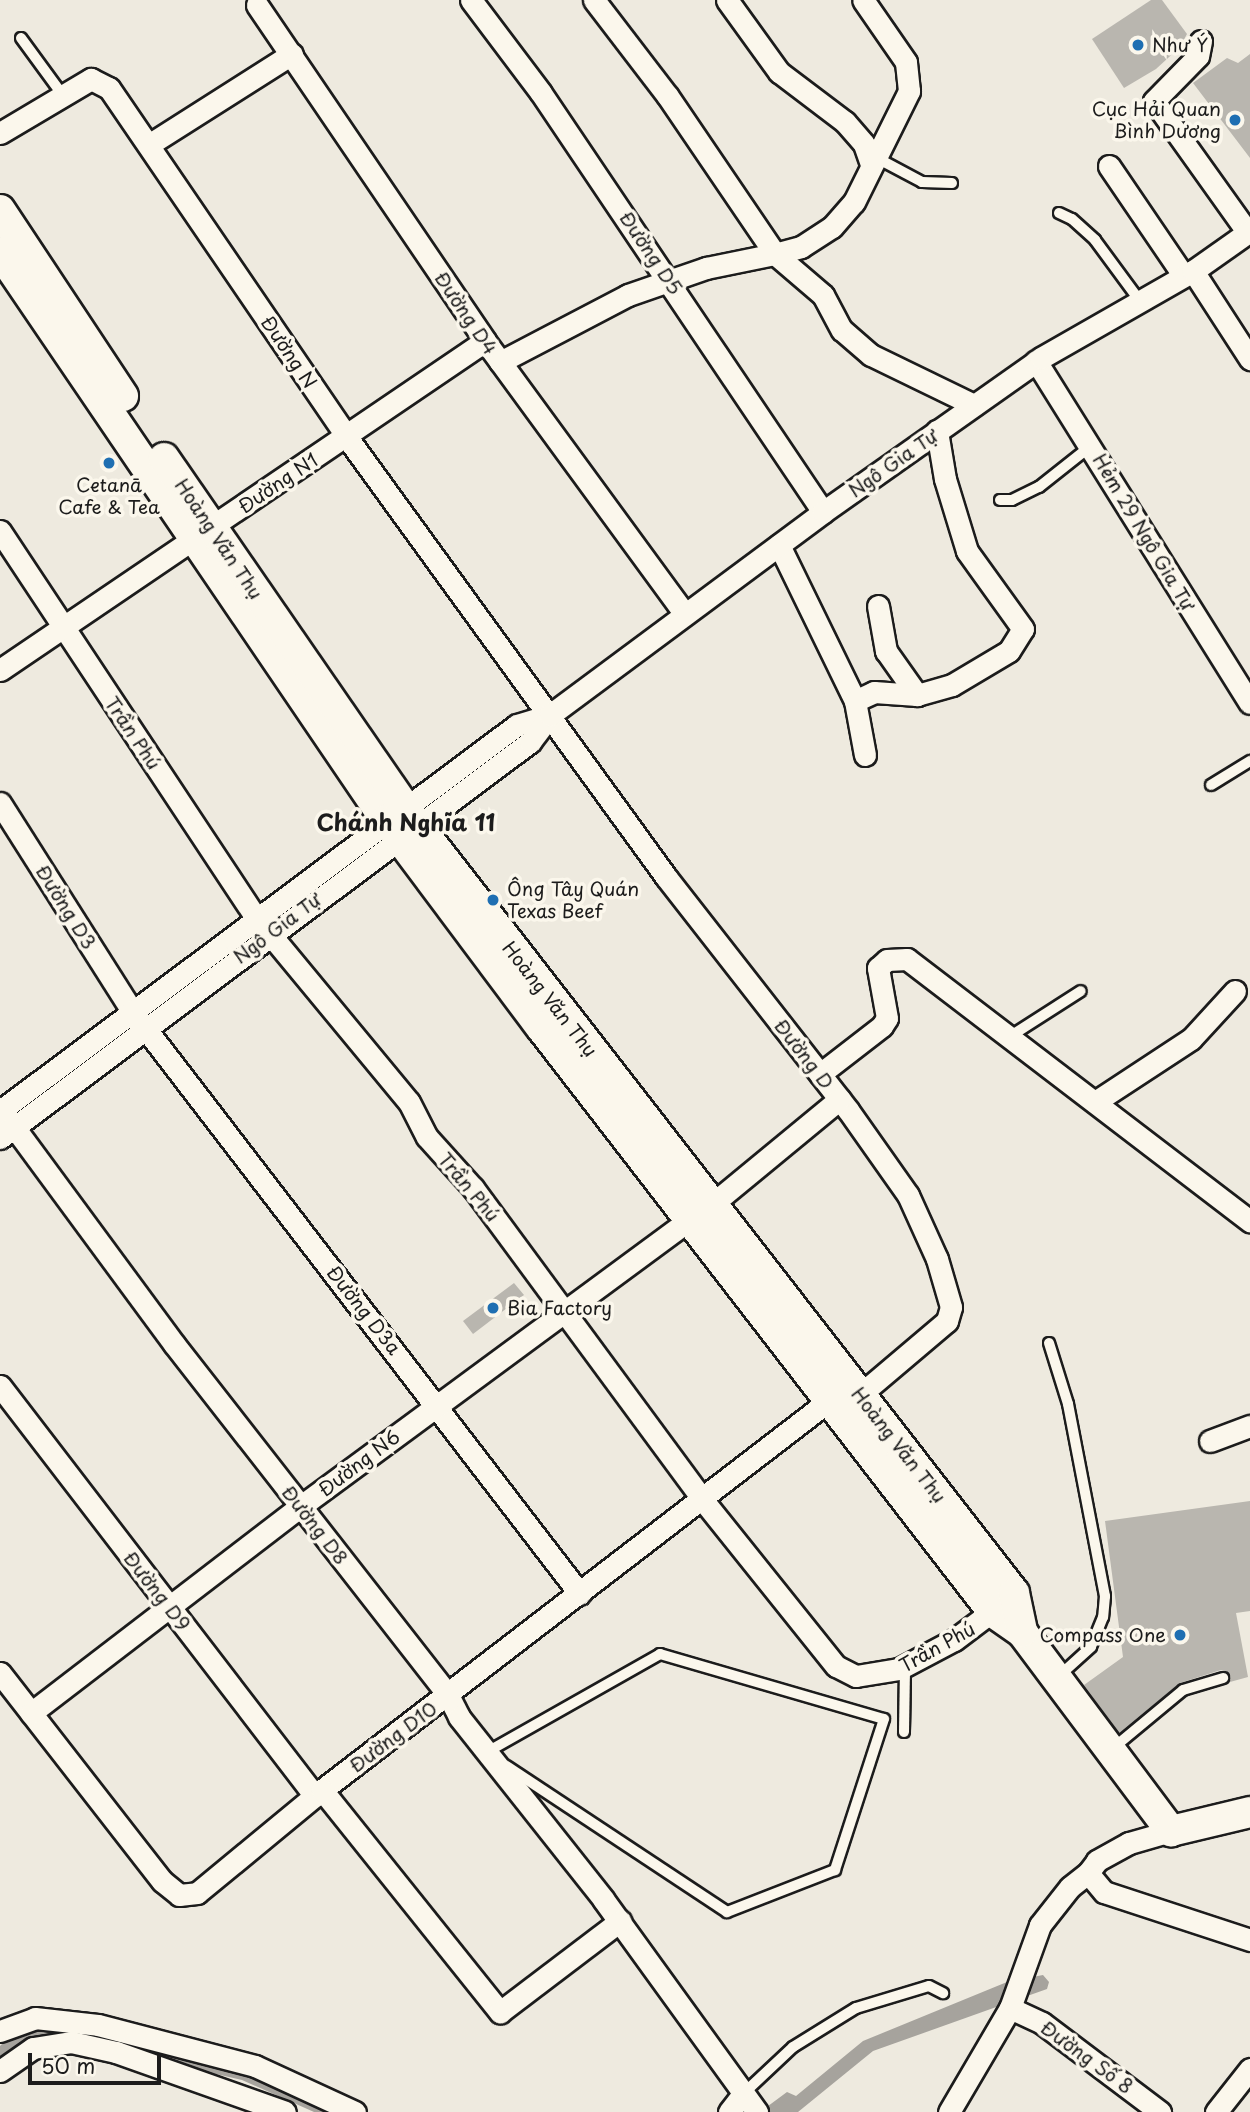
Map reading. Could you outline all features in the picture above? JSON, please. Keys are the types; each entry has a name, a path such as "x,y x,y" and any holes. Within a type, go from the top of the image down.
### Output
{"street":[{"name":"Đường D5","path":"471,0 670,280 824,512"},
{"path":"594,0 667,95 775,254 823,295 842,330 871,355 974,405"},
{"path":"727,0 779,72 845,122 864,144 873,160"},
{"path":"500,362 583,317 670,280 801,247 832,228 868,180 873,160 901,111 909,90 910,71 888,31 863,0"},
{"name":"Đường D4","path":"257,5 485,341 685,614"},
{"path":"1201,41 1198,56 1154,101 1249,232"},
{"path":"150,144 292,54"},
{"name":"Đường N","path":"0,133 91,79 102,82 150,144 346,436 550,715"},
{"path":"1109,166 1250,359"},
{"name":"Hoàng Văn Thụ","path":"0,209 76,344 201,534 402,823 550,1020 788,1324 861,1394 878,1439"},
{"name":"Ngô Gia Tự","path":"138,1019 255,916 530,742 550,715 824,512 1036,361 1188,273 1249,232"},
{"name":"Hoàng Văn Thụ","path":"0,251 76,344"},
{"name":"Đường N1","path":"0,670 485,341"},
{"name":"Hẻm 29 Ngô Gia Tự","path":"1036,361 1092,444 1111,484 1250,703"},
{"path":"855,701 874,692 917,695 952,685 1009,651 1023,629 967,551 945,479 937,432"},
{"name":"Trần Phú","path":"0,531 255,916 409,1102 427,1137 473,1188 702,1499 839,1669 856,1676 870,1676 905,1667 1004,1603"},
{"path":"779,545 855,701 865,755"},
{"path":"878,606 886,651 917,695"},
{"name":"Đường D","path":"550,715 666,877 840,1099 908,1195 937,1259 951,1307 947,1321 861,1394"},
{"name":"Đường D3","path":"0,803 138,1019"},
{"name":"Ngô Gia Tự","path":"3,1119 138,1019 269,933 402,823"},
{"path":"820,1074 882,1026 887,1018 878,968 887,960 907,959 922,967 1250,1222"},
{"path":"1096,1102 1191,1039 1235,991"},
{"name":"Đường D3a","path":"138,1019 580,1594"},
{"name":"Đường N6","path":"29,1710 170,1608 301,1506 563,1310 700,1212 840,1099"},
{"name":"Đường D8","path":"3,1119 448,1695 459,1717 620,1921 752,2104"},
{"name":"Hoàng Văn Thụ","path":"788,1324 831,1399 878,1439 1004,1603 1054,1680 1171,1831"},
{"name":"Đường D9","path":"0,1387 170,1608 318,1793 500,2012 620,1921"},
{"name":"Đường D10","path":"0,1674 162,1881 179,1895 197,1893 318,1793 831,1399"},
{"path":"1210,1441 1250,1426"},
{"path":"0,1706 29,1710"},
{"path":"949,2112 1010,2008 1040,1925 1070,1886 1088,1873 1097,1861 1129,1843 1250,1812"},
{"path":"1088,1873 1104,1892 1250,1940"},
{"name":"Đường Số 8","path":"1010,2008 1042,2023 1160,2112"},
{"path":"0,2031 35,2018 56,2018 255,2066 355,2112"},
{"path":"0,2071 33,2048 71,2042 194,2078 285,2112"},
{"path":"194,2078 202,2053"},
{"path":"1216,2112 1250,2069"},
{"path":"729,2112 752,2104"}],"lane":[{"path":"21,38 62,94"},
{"path":"873,160 922,182 952,183"},
{"path":"1059,214 1072,219 1095,240 1140,301"},
{"path":"1000,500 1012,500 1039,486 1092,444"},
{"path":"1210,785 1250,761"},
{"path":"1009,1037 1081,991"},
{"path":"1048,1343 1070,1417 1105,1595 1103,1617 1091,1647 1054,1680"},
{"path":"660,1654 884,1719 835,1870 727,1912 488,1753 660,1654"},
{"path":"904,1732 905,1667"},
{"path":"1109,1751 1183,1690 1223,1678"},
{"path":"752,2104 793,2047 856,2008 929,1986 943,1993"}],"shaded area":[{"path":"1043,1975 1049,1982 1047,1989 873,2051 798,2112 760,2112 787,2092 796,2096 863,2041 1007,1982"},
{"path":"51,2024 200,2055 347,2112 314,2112 242,2080 73,2041 0,2065 0,2046 4,2042"}],"building":[{"name":"Như Ý","path":"1151,0 1162,0 1187,34 1180,47 1156,69 1124,88 1092,39"},
{"name":"Cục Hải Quan Bình Dương","path":"1250,54 1250,158 1193,83 1227,58 1238,63"},
{"name":"Bia Factory","path":"514,1283 524,1295 473,1334 463,1321"},
{"name":"Compass One","path":"1250,1501 1250,1611 1236,1613 1248,1677 1230,1682 1229,1673 1221,1670 1180,1683 1119,1733 1084,1685 1123,1657 1105,1521"}],"place":[{"name":"Như Ý","path":"1138,45"},
{"name":"Cục Hải Quan Bình Dương","path":"1235,120"},
{"name":"Cetanā Cafe & Tea","path":"109,463"},
{"name":"Ông Tây Quán Texas Beef","path":"493,900"},
{"name":"Bia Factory","path":"493,1308"},
{"name":"Compass One","path":"1180,1635"}],"district":[{"name":"Chánh Nghĩa 11","path":"406,822"}]}
